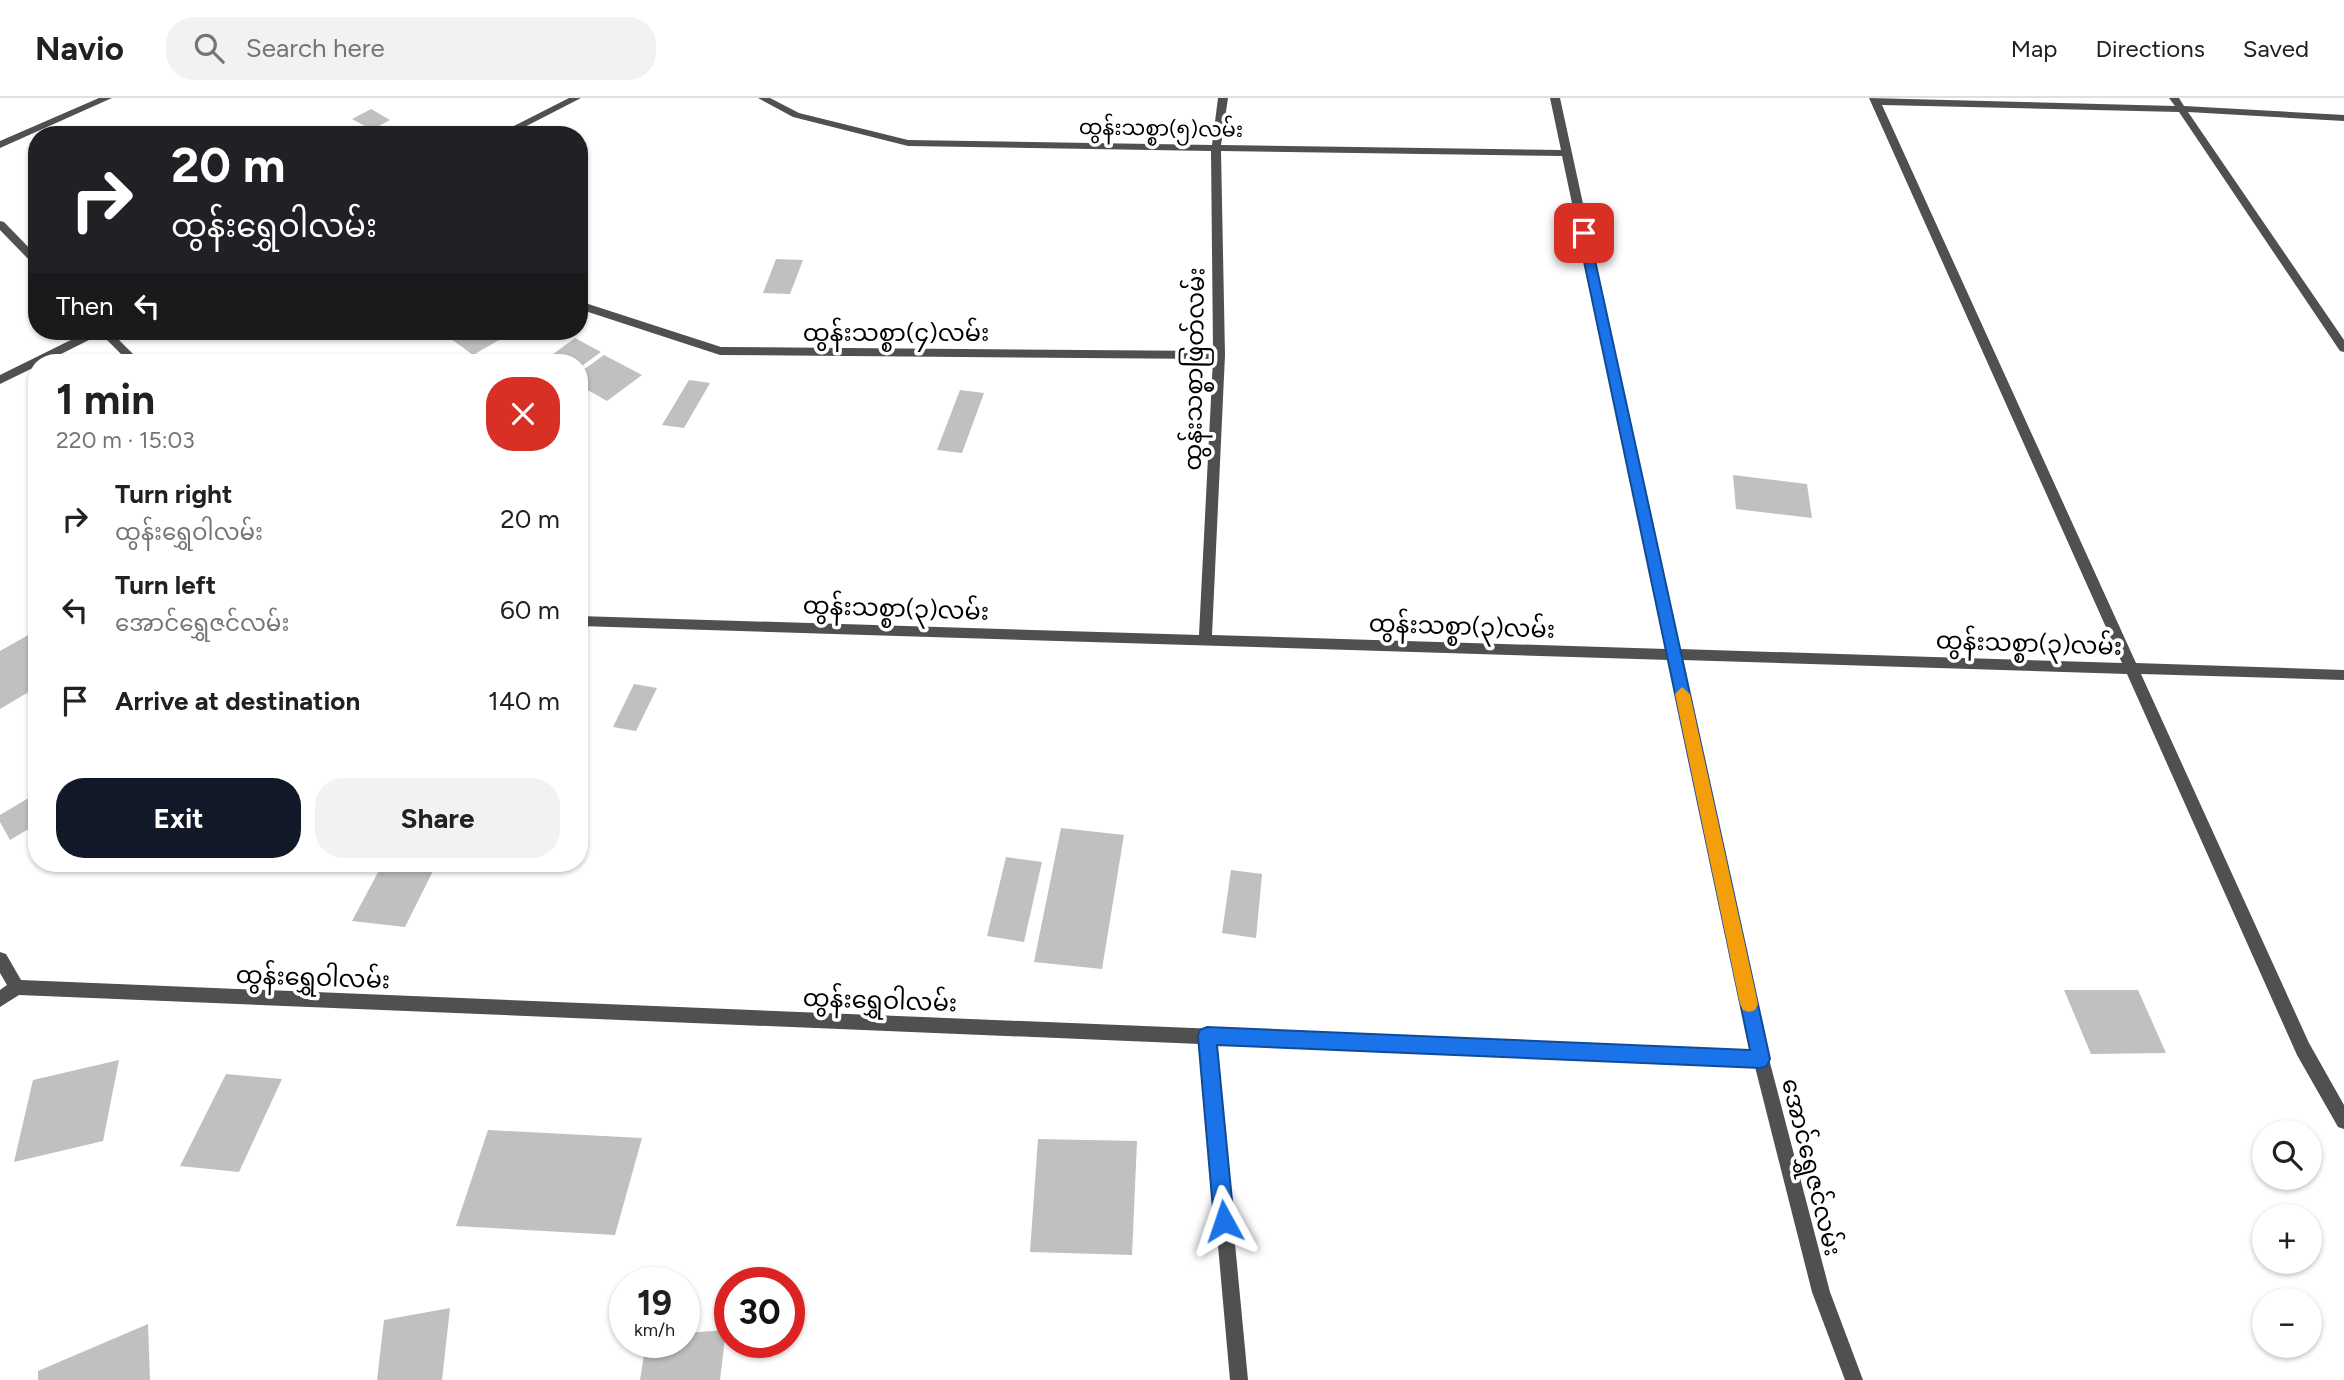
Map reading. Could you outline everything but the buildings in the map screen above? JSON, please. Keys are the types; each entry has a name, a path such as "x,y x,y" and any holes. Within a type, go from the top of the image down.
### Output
{"street":[{"path":"43,126 107,98"},
{"path":"519,126 576,98"},
{"name":"ထွန်းသစ္စာ(၅)လမ်း","path":"763,98 796,114 908,143 1567,153"},
{"name":"ထွန်းသစ္စာဖြတ်လမ်း","path":"1205,640 1219,355 1216,148 1223,98"},
{"name":"အောင်ရွှေဇင်လမ်း","path":"1555,98 1761,1059 1821,1292 1854,1380"},
{"path":"2174,98 2344,348"},
{"path":"2344,118 2182,109 1875,100 2303,1049 2344,1121"},
{"path":"0,145 28,133"},
{"path":"0,224 28,253"},
{"name":"ထွန်းသစ္စာ(၄)လမ်း","path":"588,308 720,352 1219,355"},
{"path":"52,354 80,340"},
{"path":"113,340 127,354"},
{"path":"0,380 28,366"},
{"name":"ထွန်းသစ္စာ(၃)လမ်း","path":"588,621 2344,675"},
{"path":"0,959 18,987 0,999"},
{"name":"ထွန်းရွှေဝါလမ်း","path":"18,987 1761,1059"},
{"path":"1207,1036 1239,1380"}],"slow traffic":[{"path":"1682,694 1749,1004"}],"route":[{"path":"1224,1221 1207,1036 1761,1059 1584,233"}]}
